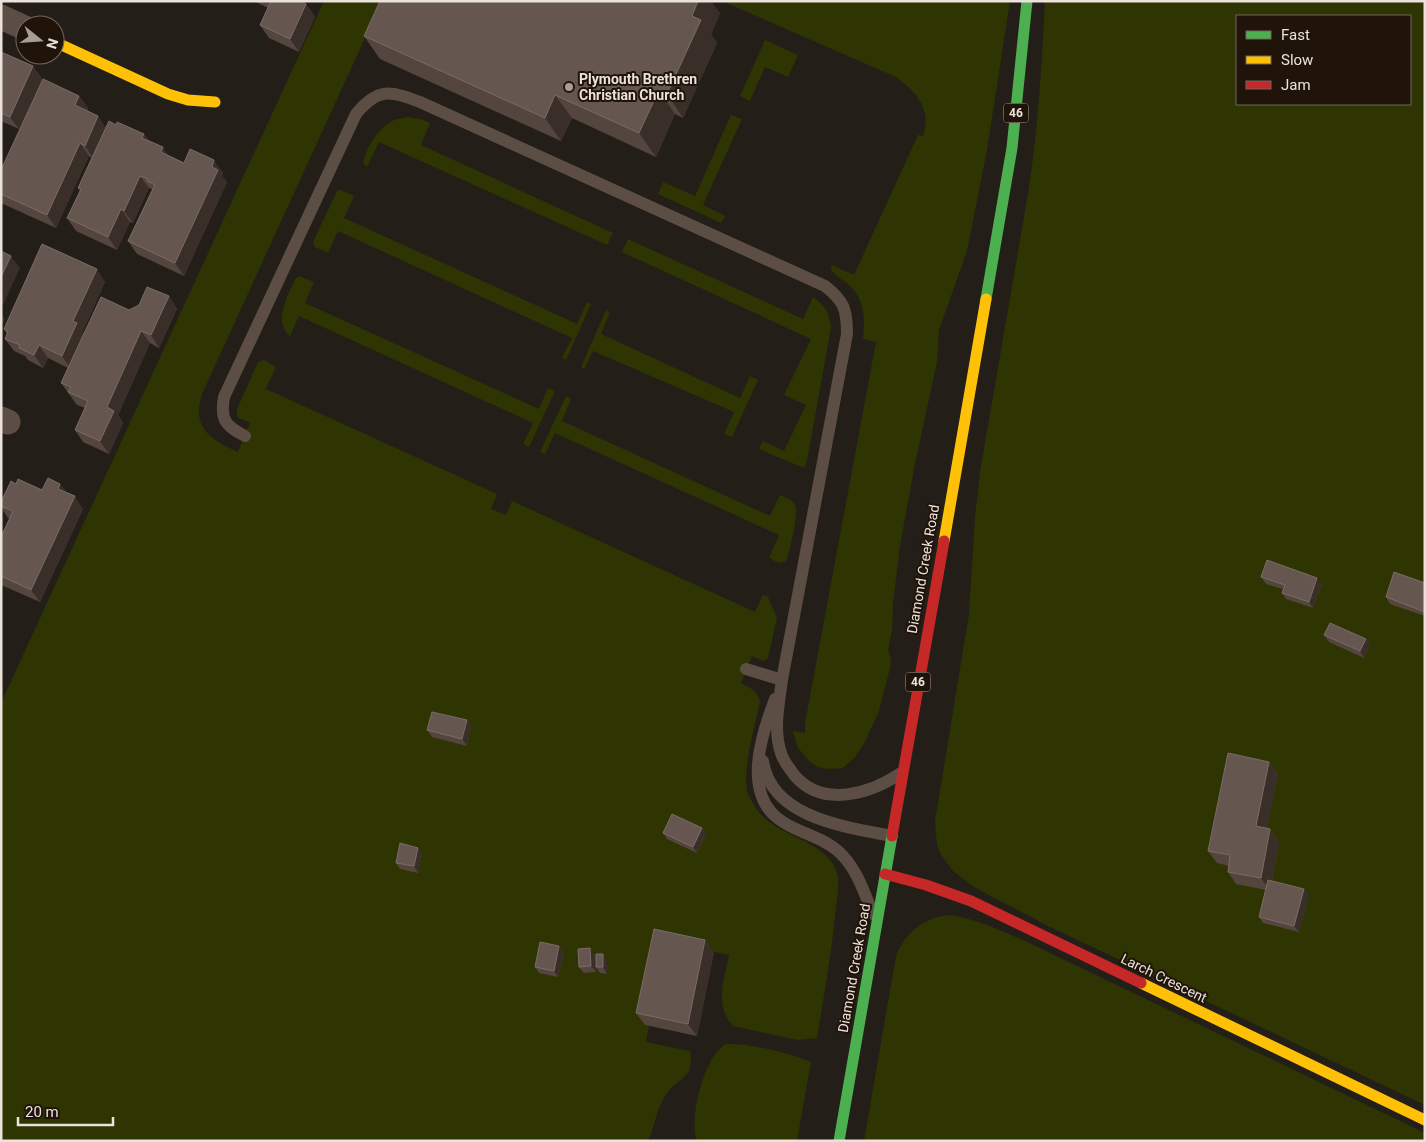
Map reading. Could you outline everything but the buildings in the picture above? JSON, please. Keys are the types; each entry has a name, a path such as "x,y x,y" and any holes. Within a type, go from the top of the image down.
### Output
{"main road":[{"name":"Diamond Creek Road","path":"839,1141 1012,148 1028,1"},
{"path":"65,47 168,94 188,100 215,102"},
{"name":"Larch Crescent","path":"885,874 926,885 971,902 1425,1120"}],"street":[{"path":"1,17 15,23"}],"lane":[{"path":"245,436 233,430 224,421 222,409 224,397 356,114 366,101 378,94 390,93 420,102 807,277 836,295 844,305 847,318 847,334 782,680 778,716 781,754 790,770 801,783 816,791 830,795 863,792 879,786 903,771"},
{"path":"746,670 782,680"},
{"path":"782,680 761,744 758,763 758,783 761,796 767,807 783,822 827,843 844,857 861,886 876,924"},
{"path":"761,744 768,780 777,793 791,805 828,822 892,836"}],"green space":[{"path":"324,1 382,1 202,394 199,415 205,431 219,443 238,452 250,423 237,417 237,409 258,362 264,360 276,367 266,389 497,494 491,509 506,515 512,501 755,612 763,595 768,597 777,618 768,658 763,661 752,656 741,683 755,692 760,701 748,758 747,791 762,816 785,832 811,844 822,852 831,861 837,873 838,890 828,973 817,1038 797,1040 733,1026 727,1018 722,1001 723,983 729,955 663,941 645,1025 649,1026 646,1042 690,1051 691,1060 688,1072 672,1087 664,1098 648,1141 1,1141 1,703"},
{"path":"722,1 1010,1 987,150 967,251 939,330 937,362 900,546 893,603 892,630 888,650 891,660 890,668 879,711 865,742 855,757 843,768 828,769 818,767 810,762 798,748 793,731 805,733 805,723 876,342 863,339 864,316 857,295 847,283 831,270 832,265 854,275 918,135 923,136 926,118 921,102 896,77"},
{"path":"1045,1 1425,1 1425,1105 1046,925 974,887 953,871 941,855 937,845 935,821 969,614 975,517 980,472 1029,188 1039,95"},
{"path":"765,40 798,55 788,77 765,67 750,101 740,96"},
{"path":"731,115 742,119 703,205 725,216 721,223 658,194 663,182 695,196"},
{"path":"408,117 430,123 421,145 613,233 607,245 379,142 367,167 363,163 364,158 376,135 384,126 391,122"},
{"path":"338,189 354,196 344,218 577,324 587,302 591,304 566,360 562,358 572,338 338,231 328,253 315,247 313,242"},
{"path":"628,239 803,319 813,297 824,307 828,314 831,328 807,461 804,468 759,449 763,441 784,451 806,405 784,395 811,339 622,252"},
{"path":"299,276 314,282 305,303 539,409 548,388 555,391 529,447 523,444 533,423 299,316 290,336 282,323 282,315 290,291 296,278"},
{"path":"606,310 610,312 601,334 740,398 750,376 758,380 732,437 724,434 734,412 593,351 584,369 581,367"},
{"path":"566,396 571,399 562,421 770,516 780,495 791,500 796,507 796,514 786,561 780,563 769,558 779,535 555,433 545,454 540,452"},
{"path":"949,915 996,928 1023,940 1425,1133 1425,1141 864,1141 896,956 910,933 916,928 931,919"},
{"path":"726,1044 769,1049 811,1062 797,1141 697,1141 695,1118 700,1088 711,1060 718,1050"}],"traffic: fast":[{"path":"986,299 1012,148 1027,1"},
{"path":"839,1141 892,836"}],"traffic: slow":[{"path":"65,47 168,94 188,100 215,102"},
{"path":"944,541 986,299"},
{"path":"1141,983 1425,1120"}],"traffic: jam":[{"path":"892,836 944,541"},
{"path":"885,874 926,885 971,901 1141,983"}],"place":[{"name":"Plymouth Brethren Christian Church","path":"569,87"}]}
